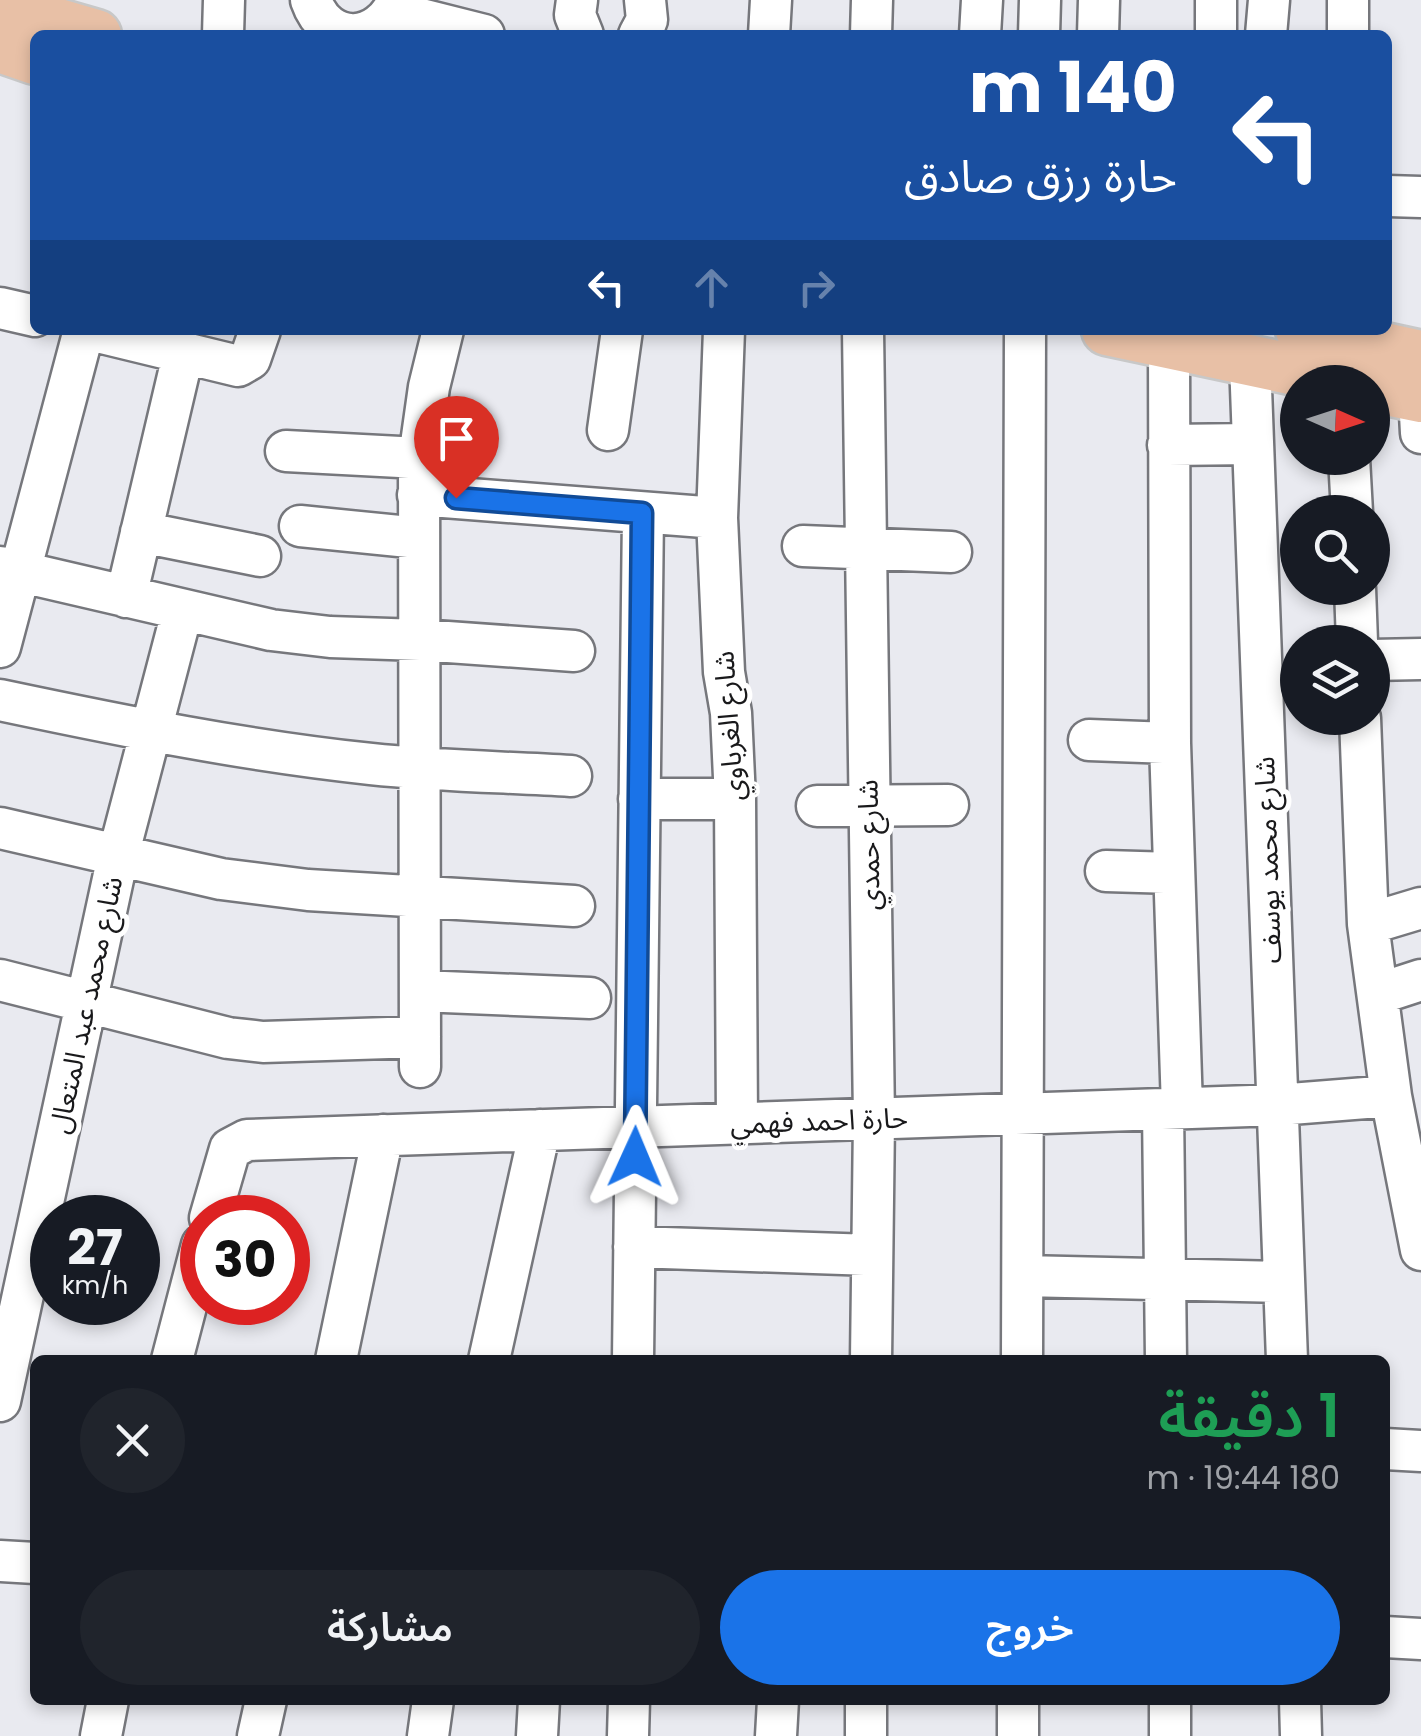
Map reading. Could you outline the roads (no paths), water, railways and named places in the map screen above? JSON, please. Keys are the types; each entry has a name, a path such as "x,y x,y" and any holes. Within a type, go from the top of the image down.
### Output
{"main road":[{"path":"3,16 72,30"},
{"path":"3,16 30,52"},
{"path":"1130,335 1280,367"},
{"path":"1310,335 1411,394"}],"street":[{"path":"223,30 224,0"},
{"path":"311,0 320,18 438,30"},
{"path":"577,0 575,15 581,30"},
{"path":"642,30 647,20 646,0"},
{"path":"769,30 771,0"},
{"path":"870,30 872,0"},
{"path":"980,30 982,0"},
{"path":"1039,30 1040,0"},
{"path":"1098,30 1100,0"},
{"path":"1216,0 1216,30"},
{"path":"1266,30 1268,0"},
{"path":"1348,0 1348,30"},
{"path":"1392,196 1421,197"},
{"path":"0,308 30,315"},
{"path":"0,646 10,570 85,335"},
{"path":"106,335 238,366 255,344"},
{"path":"0,980 228,1038 420,1052 419,476 429,387 442,335"},
{"path":"608,430 621,335"},
{"name":"شارع الغرباوي","path":"724,335 718,518 724,672 732,713 735,799 737,1123"},
{"name":"شارع حمدي","path":"863,335 874,1119 870,1355"},
{"path":"1022,1355 1025,335"},
{"path":"1166,1355 1173,873 1170,344"},
{"path":"126,597 184,355"},
{"name":"شارع محمد يوسف","path":"1250,361 1253,444 1279,664 1278,1106 1287,1355"},
{"path":"1168,445 1253,444"},
{"path":"286,450 642,513 718,518"},
{"path":"632,1355 642,513"},
{"path":"300,526 419,538"},
{"path":"141,532 260,556"},
{"path":"804,546 951,552"},
{"path":"10,570 271,630 574,651"},
{"name":"شارع محمد عبد المتعال","path":"0,1401 15,1360 118,856 182,612"},
{"path":"1390,660 1421,659"},
{"path":"0,700 148,731 326,758 571,776"},
{"path":"1361,735 1368,924 1378,994 1403,1108 1420,1242"},
{"path":"1090,740 1170,743"},
{"path":"639,799 735,799"},
{"path":"817,806 948,805"},
{"path":"0,828 221,879 308,890 574,906"},
{"path":"1106,870 1173,873"},
{"path":"1368,924 1421,908"},
{"path":"1378,994 1421,980"},
{"path":"420,991 590,998"},
{"name":"حارة احمد فهمي","path":"217,1195 230,1149 247,1140 1278,1106 1403,1108"},
{"path":"490,1355 540,1130"},
{"path":"337,1355 383,1135"},
{"path":"634,1248 872,1256"},
{"path":"1023,1276 1284,1282"},
{"path":"173,1355 181,1325"},
{"path":"1390,1449 1421,1451"},
{"path":"0,1561 30,1563"},
{"path":"1390,1637 1421,1639"},
{"path":"102,1736 107,1705"},
{"path":"258,1736 265,1705"},
{"path":"428,1736 432,1705"},
{"path":"537,1736 540,1705"},
{"path":"628,1736 629,1705"},
{"path":"776,1736 778,1705"},
{"path":"866,1705 866,1736"},
{"path":"1018,1705 1018,1736"},
{"path":"1170,1705 1170,1736"},
{"path":"1300,1705 1302,1736"}]}
